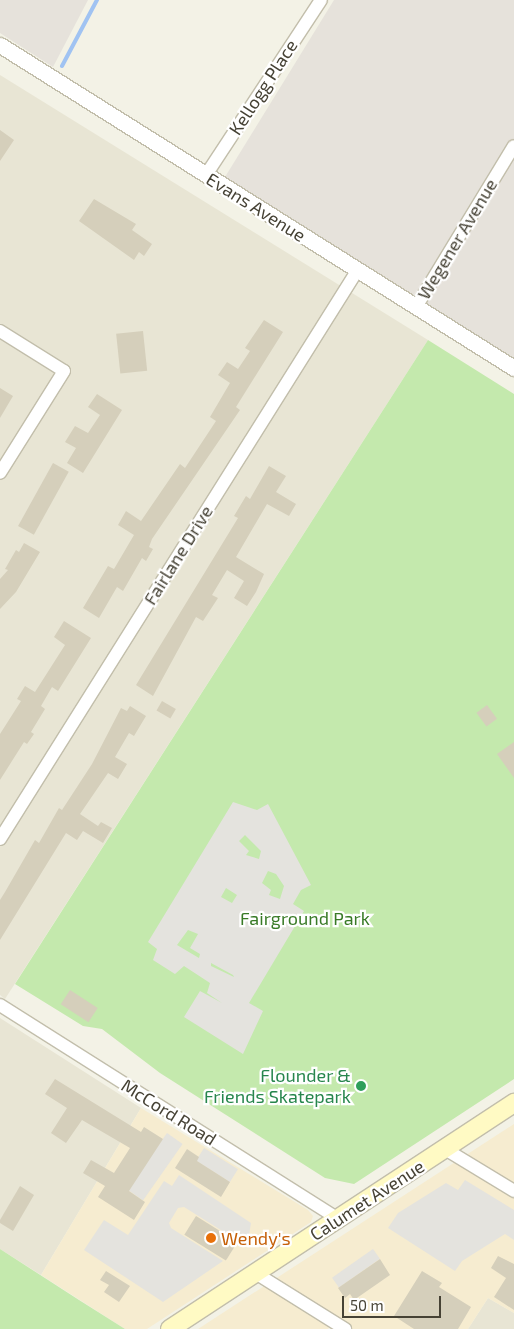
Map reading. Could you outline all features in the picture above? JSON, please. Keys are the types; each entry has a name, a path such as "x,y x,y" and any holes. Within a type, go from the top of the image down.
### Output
{"main road":[{"name":"Calumet Avenue","path":"170,1329 257,1274 514,1104"}],"street":[{"name":"Kellogg Place","path":"206,175 321,0"},
{"name":"Evans Avenue","path":"0,45 514,368"},
{"name":"Wegener Avenue","path":"416,307 514,146"},
{"name":"Fairlane Drive","path":"0,838 357,271"},
{"path":"0,331 64,371 0,473"},
{"name":"McCord Road","path":"0,1005 338,1219"},
{"path":"445,1149 514,1191"},
{"path":"257,1274 345,1329"}],"shaded area":[{"path":"0,0 88,0 53,67 0,33"},
{"path":"334,0 514,0 514,360 225,177"},
{"path":"0,75 428,340 5,999 0,995"},
{"path":"233,802 257,810 268,804 311,885 301,890 293,904 304,911 249,1003 263,1011 243,1054 184,1017 200,991 222,1003 207,993 210,983 184,966 175,974 153,960 157,949 148,942","holes":["245,835 261,851 259,859 246,855 249,851 239,841","268,871 276,874 284,886 280,899 269,895 271,890 262,883","226,888 237,895 232,903 221,897","188,930 198,934 190,948 200,954 199,958 177,945","211,963 233,975 234,977 211,966"]},
{"path":"0,1018 141,1108 41,1275 0,1249"},
{"path":"141,1108 308,1210 313,1216 311,1222 147,1329 125,1329 41,1275"},
{"path":"514,1124 514,1313 488,1298 468,1329 346,1329 333,1321 328,1329 198,1329"},
{"path":"167,1133 183,1144 143,1200 127,1190"},
{"path":"204,1148 238,1169 230,1182 196,1161"},
{"path":"179,1175 251,1223 249,1235 240,1242 184,1207 178,1208 169,1223 171,1228 223,1261 163,1302 84,1250 104,1220 128,1235 164,1181 172,1186"},
{"path":"465,1180 514,1210 514,1240 505,1234 462,1261 455,1271 388,1228 398,1213 446,1183 458,1190"},
{"path":"373,1249 380,1259 339,1288 332,1278"},
{"path":"488,1298 514,1313 514,1329 468,1329"}],"green space":[{"name":"Fairground Park","path":"428,340 514,394 514,1079 354,1184 325,1178 160,1073 102,1029 83,1026 15,984"},
{"path":"0,1249 79,1300 125,1329 0,1329"}],"building":[{"path":"0,130 14,140 0,161"},
{"path":"94,199 136,224 132,230 152,244 144,256 139,252 134,260 79,221"},
{"path":"264,320 283,332 236,407 240,410 152,539 149,547 153,549 146,561 142,558 123,591 117,587 99,618 83,608 108,566 114,569 134,535 118,525 126,511 141,521 180,464 185,468 216,421 210,417 230,383 218,375 227,362 238,369 250,351 245,348"},
{"path":"143,331 147,371 120,374 116,334"},
{"path":"0,388 13,396 0,418"},
{"path":"97,394 122,410 83,473 67,463 76,448 65,442 75,426 88,433 100,415 88,407"},
{"path":"53,463 69,472 34,535 18,526"},
{"path":"269,466 286,476 276,492 296,504 289,516 267,504 236,557 264,574 256,592 247,606 234,598 244,581 227,570 212,595 218,598 203,621 196,617 153,696 136,685 238,518 234,516 246,496 250,499"},
{"path":"24,543 40,552 16,592 0,609 0,579 8,570 5,569 16,550 19,552"},
{"path":"64,621 91,638 58,691 52,687 41,706 45,709 31,732 34,734 27,744 24,742 0,780 0,734 21,701 17,699 25,686 35,692 65,645 54,637"},
{"path":"162,701 176,709 170,719 156,711"},
{"path":"487,705 497,719 486,726 476,713"},
{"path":"130,706 146,716 134,736 129,733 115,757 127,764 118,779 108,773 80,814 98,826 101,822 112,828 103,843 83,831 77,840 66,833 0,940 0,900 35,840 39,843 59,808 62,810 92,764 121,708 127,711"},
{"path":"514,742 514,778 497,754"},
{"path":"70,990 98,1008 88,1022 61,1004"},
{"path":"55,1079 141,1132 144,1127 163,1139 129,1191 145,1202 134,1220 98,1197 105,1186 83,1173 91,1160 114,1173 130,1148 82,1120 66,1143 51,1133 67,1108 45,1094"},
{"path":"187,1149 199,1157 197,1161 230,1182 221,1197 175,1168"},
{"path":"20,1186 34,1195 13,1231 0,1223 0,1220"},
{"name":"Wendy's","path":"196,1216 238,1242 226,1261 184,1235"},
{"path":"498,1256 514,1264 514,1310 494,1297 506,1278 491,1268"},
{"path":"380,1259 390,1275 354,1300 350,1294 345,1298 338,1288"},
{"path":"106,1271 130,1286 119,1302 104,1292 109,1285 100,1280"},
{"path":"422,1271 442,1283 439,1287 471,1307 458,1329 414,1329 394,1316"}],"waterway":[{"path":"62,66 97,0"}],"place":[{"name":"Flounder & Friends Skatepark","path":"361,1086"},
{"name":"Wendy's","path":"211,1238"}]}
